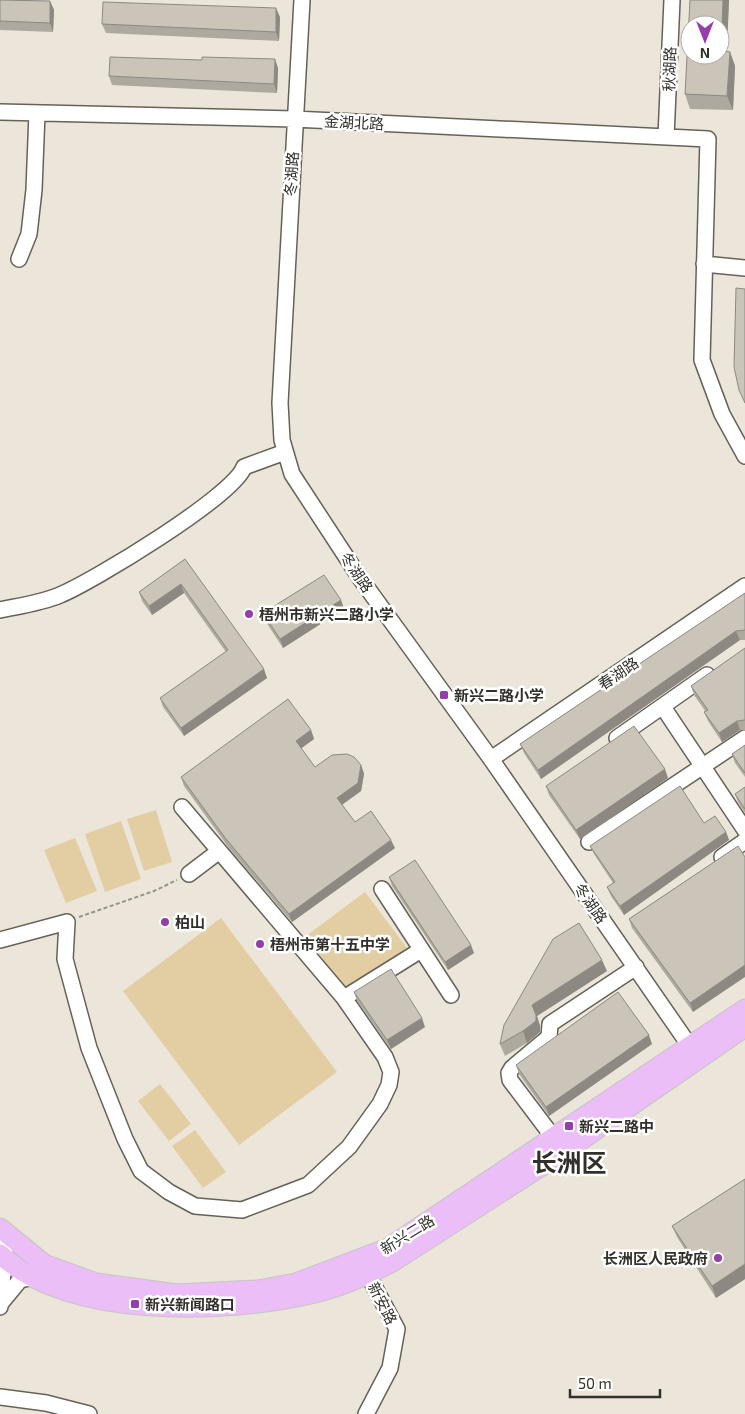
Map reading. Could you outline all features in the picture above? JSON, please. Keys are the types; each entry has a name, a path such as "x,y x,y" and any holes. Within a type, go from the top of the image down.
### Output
{"main road":[{"name":"新兴二路","path":"2,1256 34,1277 64,1290 110,1302 174,1308 245,1306 311,1294 368,1275 394,1262 565,1151 694,1052 745,1009"},
{"name":"新兴二路","path":"3,1231 44,1264 96,1283 178,1294 258,1290 296,1284 388,1248 553,1137 694,1052 745,1027"}],"street":[{"name":"冬湖路","path":"302,0 294,119 280,403 282,440 292,474 360,578 491,759 694,1052"},
{"name":"秋湖路","path":"666,137 672,0"},
{"name":"金湖北路","path":"0,112 294,119 708,139 704,264"},
{"path":"19,259 29,234 34,190 36,113"},
{"path":"745,268 704,264 702,360 722,414 745,456"},
{"path":"0,610 58,596 86,583 216,498 241,476 244,467 285,452"},
{"name":"春湖路","path":"491,759 745,586"},
{"path":"601,749 722,664"},
{"path":"662,707 745,830"},
{"path":"588,842 745,738"},
{"path":"0,940 67,922 65,959 89,1048 125,1139 141,1171 169,1192 195,1206 242,1210 308,1185 349,1147 380,1104 389,1086 391,1072 385,1058 344,998 218,852 182,807"},
{"path":"713,864 745,841"},
{"path":"189,874 218,852"},
{"path":"382,889 451,995"},
{"path":"344,998 421,950"},
{"path":"553,1137 510,1080 509,1073 512,1068 549,1037 550,1024 636,967"},
{"path":"0,1298 3,1231"},
{"name":"新安路","path":"366,1414 390,1368 397,1329 368,1275"},
{"path":"0,1298 7,1294 20,1280 34,1277"},
{"path":"0,1397 46,1403 89,1414"}],"path":[{"path":"67,922 154,891 189,874"}],"shaded area":[{"path":"156,810 172,862 144,871 127,819"},
{"path":"121,821 141,879 105,892 85,834"},
{"path":"75,838 97,891 66,903 44,850"},
{"path":"365,892 407,948 347,992 306,936"},
{"path":"221,918 337,1072 239,1145 123,991"},
{"path":"160,1084 191,1124 169,1141 138,1101"},
{"path":"195,1130 226,1172 203,1188 172,1146"}],"building":[{"path":"0,0 50,1 50,23 0,21"},
{"path":"690,0 723,0 722,15 689,15"},
{"path":"103,2 276,8 276,32 102,24"},
{"path":"110,57 202,60 202,57 275,59 274,84 109,76"},
{"path":"687,65 729,65 727,96 685,94"},
{"path":"736,288 745,289 745,403 739,390 734,367"},
{"path":"185,559 264,669 181,728 160,698 228,650 181,584 149,606 139,592"},
{"path":"324,575 341,600 280,639 263,613"},
{"path":"745,593 745,630 736,631 538,770 520,744"},
{"path":"745,648 745,720 737,721 719,733 704,712 708,710 691,686"},
{"path":"288,699 311,730 296,741 315,767 332,755 347,754 354,757 361,765 358,783 337,798 355,822 371,811 391,840 289,914 226,839 181,777"},
{"path":"634,726 665,769 576,830 546,786"},
{"path":"745,745 745,773 732,754"},
{"path":"680,786 704,823 715,816 726,832 620,906 607,887 615,882 590,846"},
{"path":"745,787 745,809 735,794"},
{"path":"738,846 745,857 745,965 690,1003 629,919"},
{"path":"415,860 471,945 445,962 389,877"},
{"path":"579,923 602,960 532,1005 536,1021 500,1044 504,1025 553,939"},
{"path":"391,969 422,1018 387,1040 354,992"},
{"path":"618,992 649,1035 546,1107 516,1065"},
{"name":"长洲区人民政府","path":"745,1179 745,1264 712,1286 672,1226"}],"place":[{"name":"梧州市新兴二路小学","path":"249,614"},
{"name":"新兴二路小学","path":"444,695"},
{"name":"柏山","path":"165,922"},
{"name":"梧州市第十五中学","path":"260,944"},
{"name":"新兴二路中","path":"569,1126"},
{"name":"长洲区人民政府","path":"718,1258"},
{"name":"新兴新闻路口","path":"135,1304"}],"district":[{"name":"长洲区","path":"569,1162"}]}
